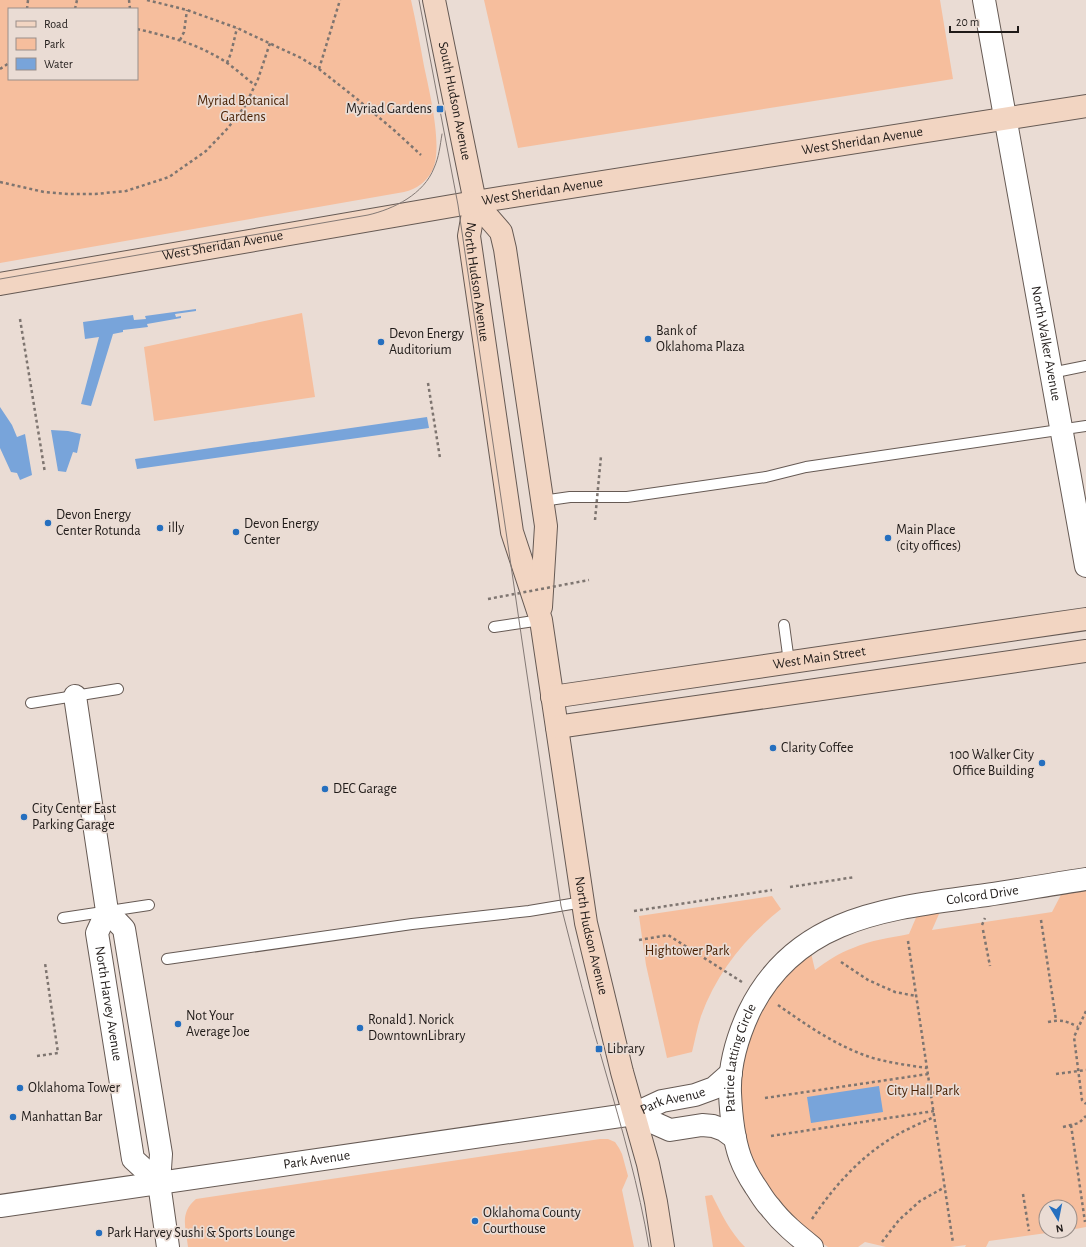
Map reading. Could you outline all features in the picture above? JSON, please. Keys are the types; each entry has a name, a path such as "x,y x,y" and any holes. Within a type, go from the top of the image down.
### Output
{"main road":[{"name":"South Hudson Avenue","path":"434,0 475,202"},
{"name":"West Sheridan Avenue","path":"0,284 475,202 1005,120 1086,106"},
{"name":"North Hudson Avenue","path":"475,202 501,232 546,526 541,620"},
{"name":"North Hudson Avenue","path":"475,202 469,236 512,532 541,620 586,923 620,1065 651,1180 663,1247"},
{"name":"West Main Street","path":"552,697 1086,619"},
{"path":"557,727 1086,651"}],"street":[{"name":"North Walker Avenue","path":"984,0 1086,566"},
{"path":"75,696 107,911"},
{"name":"Colcord Drive","path":"879,912 1086,879"},
{"name":"North Harvey Avenue","path":"159,1183 133,1158 97,933 107,911 124,929 161,1154 159,1183 168,1247"},
{"name":"Patrice Latting Circle","path":"812,1247 789,1228 769,1207 747,1174 740,1157 735,1138 731,1109 731,1065 740,1033 753,1004 770,978 784,962 813,940 833,928 879,912"},
{"name":"Park Avenue","path":"0,1206 634,1114 662,1101 695,1095 714,1088 730,1073"},
{"name":"Park Avenue","path":"634,1114 670,1130 702,1125 713,1126 724,1130 735,1138"}],"lane":[{"path":"1051,372 1086,366"},
{"path":"542,501 570,497 627,497 766,477 806,467 1086,426"},
{"path":"494,627 541,620"},
{"path":"784,625 789,662"},
{"path":"31,703 118,689"},
{"path":"167,959 412,924 529,911 583,902"},
{"path":"62,918 150,905"}],"path":[{"path":"147,0 187,10 237,28 301,58 319,69 363,103 421,155"},
{"path":"319,69 340,0"},
{"path":"180,40 184,32 187,10"},
{"path":"227,63 237,28"},
{"path":"138,29 180,40 196,46 227,63 255,85"},
{"path":"0,182 44,192 96,194 126,191 169,177 206,151 227,129 245,106 255,85 270,43"},
{"path":"20,320 45,473"},
{"path":"428,383 440,458"},
{"path":"595,520 601,456"},
{"path":"488,599 589,580"},
{"path":"790,887 855,877"},
{"path":"634,911 772,890"},
{"path":"1041,920 1056,1020"},
{"path":"983,930 990,966"},
{"path":"639,940 668,935 744,983"},
{"path":"908,941 953,1243"},
{"path":"841,962 868,980 895,992 916,996"},
{"path":"37,1056 58,1053 45,963"},
{"path":"773,1002 830,1040 864,1055 904,1065 927,1068"},
{"path":"1086,1011 1074,1037 1082,1100 1086,1104"},
{"path":"1048,1022 1056,1020 1066,1021 1078,1027"},
{"path":"1056,1074 1086,1070"},
{"path":"764,1098 928,1074"},
{"path":"931,1093 961,1088"},
{"path":"771,1136 934,1111"},
{"path":"1063,1127 1079,1123 1086,1116"},
{"path":"811,1220 842,1179 864,1158 895,1136 934,1117"},
{"path":"1071,1125 1085,1222"},
{"path":"882,1242 904,1215 920,1201 945,1186"},
{"path":"1023,1194 1029,1231"}],"green space":[{"name":"Myriad Botanical Gardens","path":"0,0 411,0 432,104 437,149 432,171 424,182 409,191 0,263"},
{"path":"484,0 940,0 953,79 518,148"},
{"path":"302,313 315,397 154,421 144,347"},
{"name":"City Hall Park","path":"1086,888 1086,1227 1078,1228 1078,1199 1038,1199 1038,1234 989,1241 986,1247 965,1247 966,1245 951,1247 886,1247 865,1242 858,1247 828,1247 816,1239 773,1198 750,1155 741,1119 739,1073 753,1023 779,980 811,953 815,970 838,955 860,945 909,934 918,913 936,910 939,914 932,930 1052,912 1063,891"},
{"name":"Hightower Park","path":"772,896 781,909 744,944 724,970 715,985 701,1016 692,1052 667,1058 646,965 639,916"},
{"name":"Oklahoma County Courthouse","path":"608,1139 615,1142 622,1154 628,1176 622,1190 634,1247 188,1247 185,1215 191,1204 196,1199"},
{"path":"712,1195 730,1229 745,1247 713,1247 705,1196"}],"water":[{"path":"196,309 196,311 175,314 176,317 181,316 181,318 147,324 148,327 123,330 123,332 113,334 91,406 81,404 99,337 85,339 83,322 133,315 134,320 146,319 145,316"},
{"path":"0,407 12,425 17,437 25,434 32,475 20,480 17,473 11,472 0,448"},
{"path":"427,417 429,428 137,469 135,459"},
{"path":"51,430 68,431 81,434 77,453 73,452 66,472 58,471"},
{"path":"879,1086 883,1112 811,1123 807,1097"}],"tram line":[{"path":"419,0 458,205 561,906 630,1158 649,1247"},
{"path":"0,279 368,215 388,209 416,193 429,177 436,164 442,134"}],"place":[{"name":"Myriad Gardens","path":"440,109"},
{"name":"Bank of Oklahoma Plaza","path":"648,339"},
{"name":"Devon Energy Auditorium","path":"381,342"},
{"name":"Devon Energy Center Rotunda","path":"48,523"},
{"name":"illy","path":"160,528"},
{"name":"Devon Energy Center","path":"236,532"},
{"name":"Main Place (city offices)","path":"888,538"},
{"name":"Clarity Coffee","path":"773,748"},
{"name":"100 Walker City Office Building","path":"1042,763"},
{"name":"DEC Garage","path":"325,789"},
{"name":"City Center East Parking Garage","path":"24,817"},
{"name":"Not Your Average Joe","path":"178,1024"},
{"name":"Ronald J. Norick DowntownLibrary","path":"360,1028"},
{"name":"Library","path":"599,1049"},
{"name":"Oklahoma Tower","path":"20,1088"},
{"name":"Manhattan Bar","path":"13,1117"},
{"name":"Oklahoma County Courthouse","path":"475,1221"},
{"name":"Park Harvey Sushi & Sports Lounge","path":"99,1233"}]}
